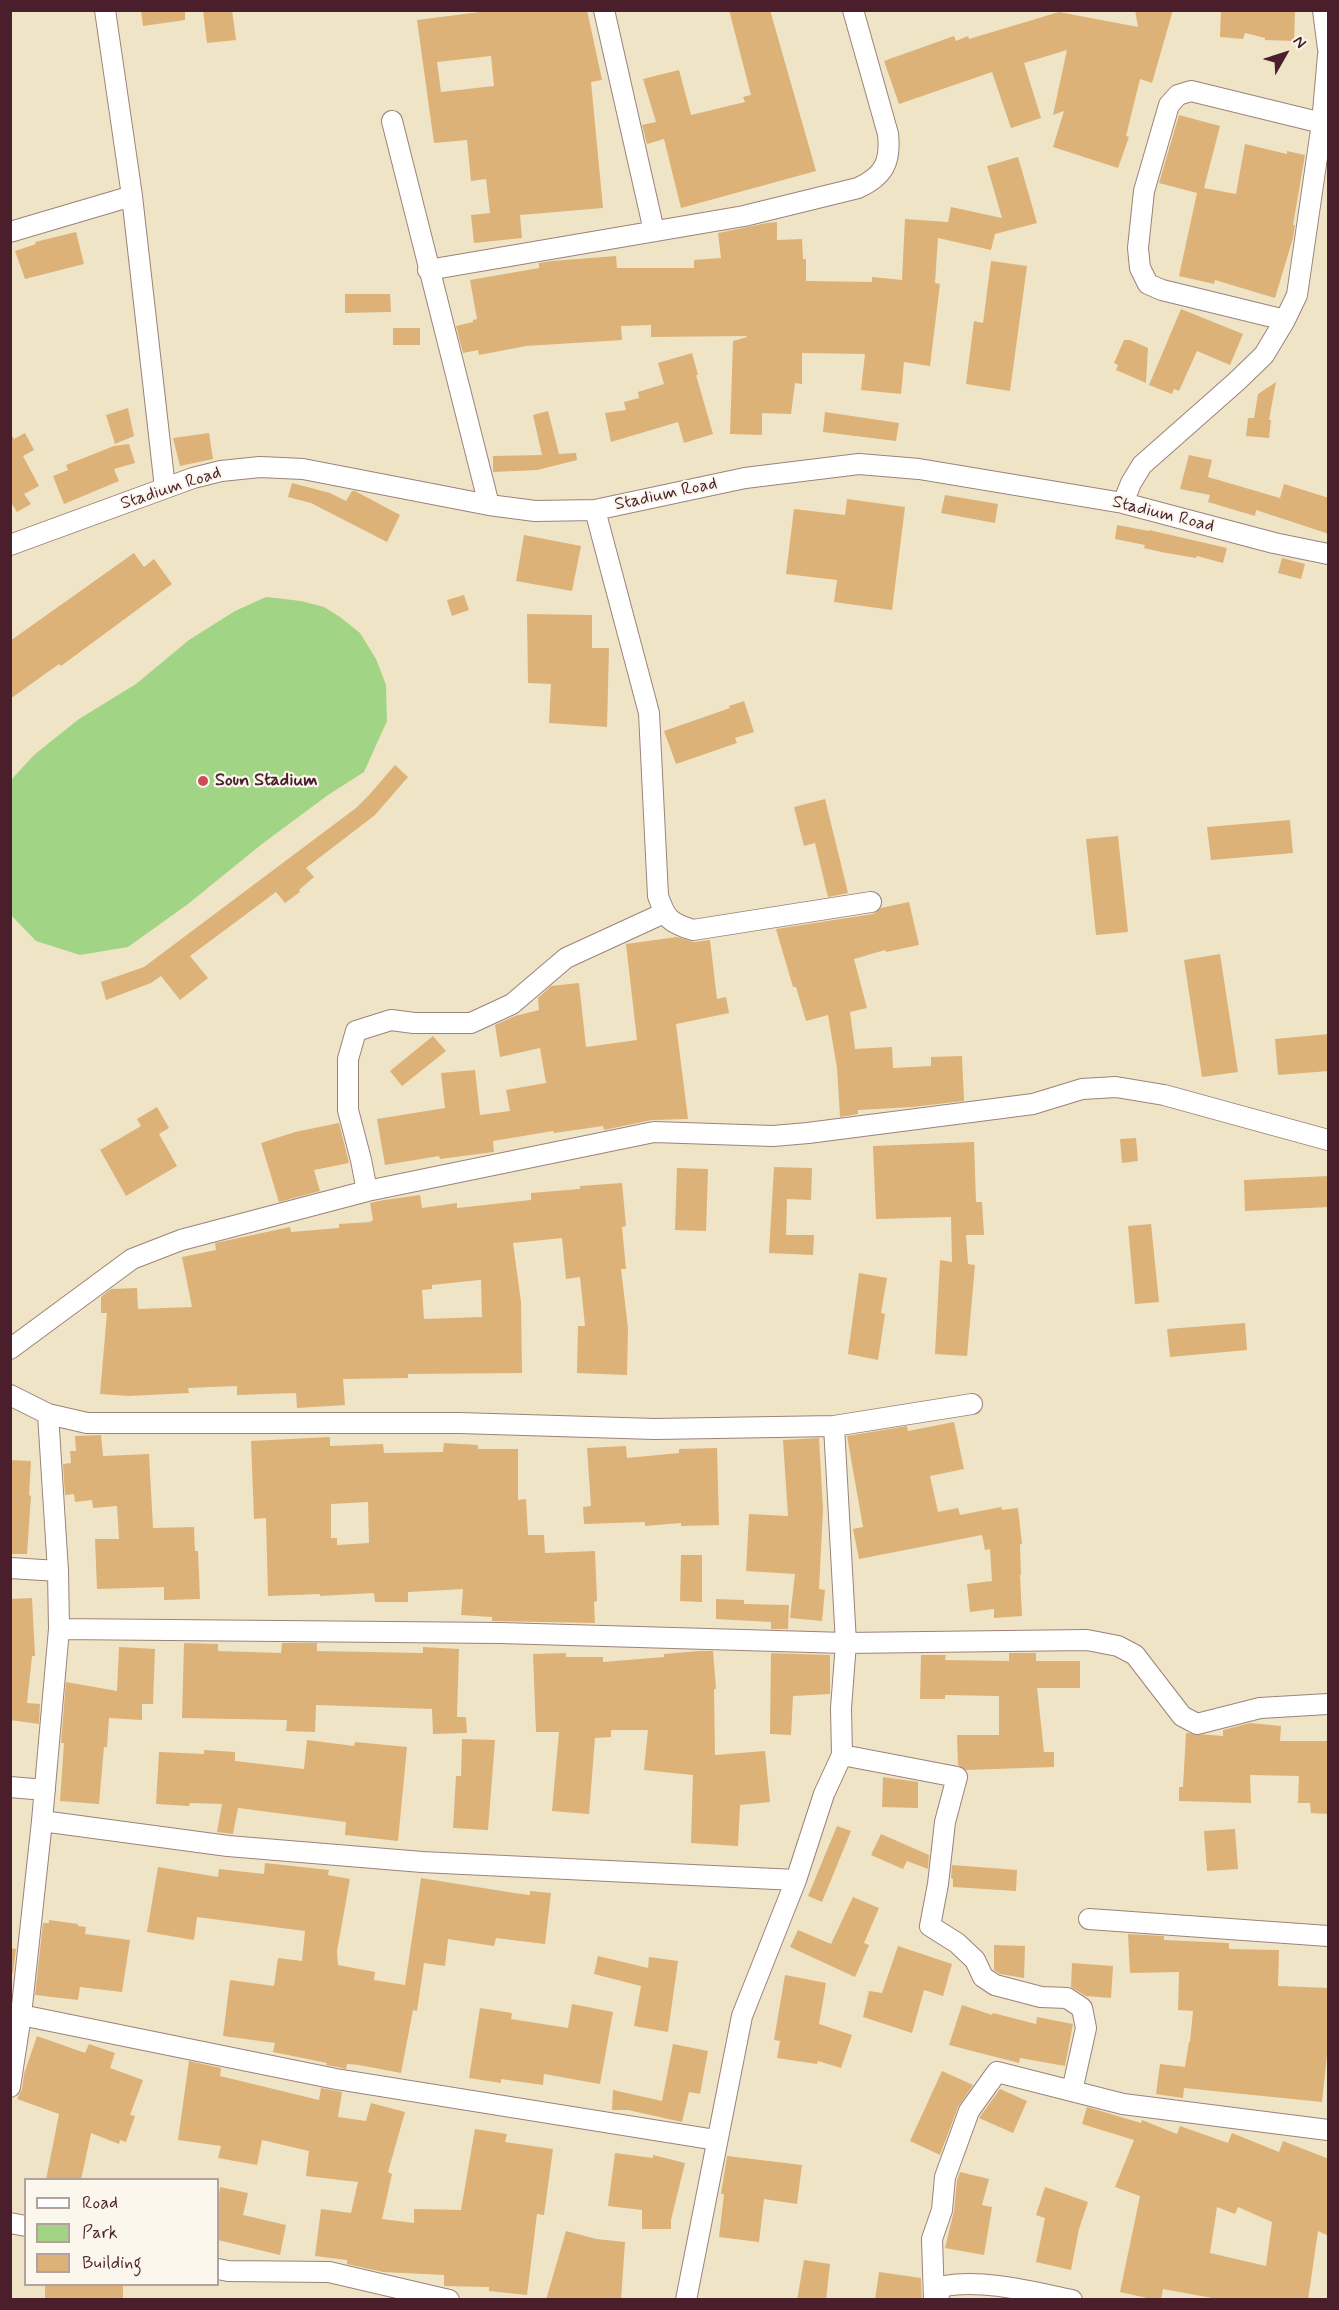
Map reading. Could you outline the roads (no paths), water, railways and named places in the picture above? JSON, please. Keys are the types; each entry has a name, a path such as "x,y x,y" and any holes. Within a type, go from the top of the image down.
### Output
{"street":[{"path":"105,10 132,196 165,488"},
{"path":"428,270 744,216 858,188 873,181 883,171 889,149 888,134 853,10"},
{"path":"1323,10 1329,49"},
{"path":"605,11 654,231"},
{"path":"1123,503 1142,465 1264,355 1297,295 1322,123 1329,55"},
{"path":"1285,320 1162,290 1148,284 1140,268 1138,248 1144,191 1169,105 1178,95 1191,91 1322,123"},
{"path":"392,121 489,505"},
{"path":"10,232 132,196"},
{"name":"Stadium Road","path":"10,545 165,488 221,471 260,467 303,469 489,505 535,511 595,510 745,478 859,464 919,469 1123,503 1274,543 1329,554"},
{"path":"595,510 649,714 658,896 664,913 674,924 693,930 871,902"},
{"path":"367,1191 348,1110 348,1059 356,1031 391,1020 414,1023 471,1023 512,1004 566,958 664,913"},
{"path":"10,1349 132,1259 181,1240 367,1191 654,1132 773,1136 807,1133 1033,1104 1082,1089 1116,1087 1164,1095 1329,1140"},
{"path":"10,1395 48,1414 87,1423 459,1423 655,1429 834,1426 972,1404"},
{"path":"10,2087 21,2015 17,1994 42,1821 59,1629 58,1571 48,1414"},
{"path":"686,2300 742,2016 796,1880 824,1794 842,1755 846,1643 834,1426"},
{"path":"10,1568 58,1571"},
{"path":"59,1629 500,1633 846,1643 1088,1640 1118,1646 1135,1655 1182,1716 1197,1724 1260,1708 1329,1704"},
{"path":"842,1755 957,1777 945,1822 938,1884 930,1926 957,1942 975,1960 983,1977 995,1985 1041,1997 1067,1998 1082,2008 1086,2028 1072,2091"},
{"path":"10,1787 45,1790"},
{"path":"42,1821 228,1846 399,1860 796,1880"},
{"path":"1089,1919 1329,1936"},
{"path":"21,2015 336,2079 716,2140"},
{"path":"935,2300 932,2239 942,2210 945,2177 969,2112 997,2072 1123,2104 1329,2130"},
{"path":"219,2269 329,2272 449,2300"},
{"path":"935,2300 944,2286 961,2284 1023,2290 1072,2300"}],"place":[{"name":"Soun Stadium","path":"203,781"}]}
